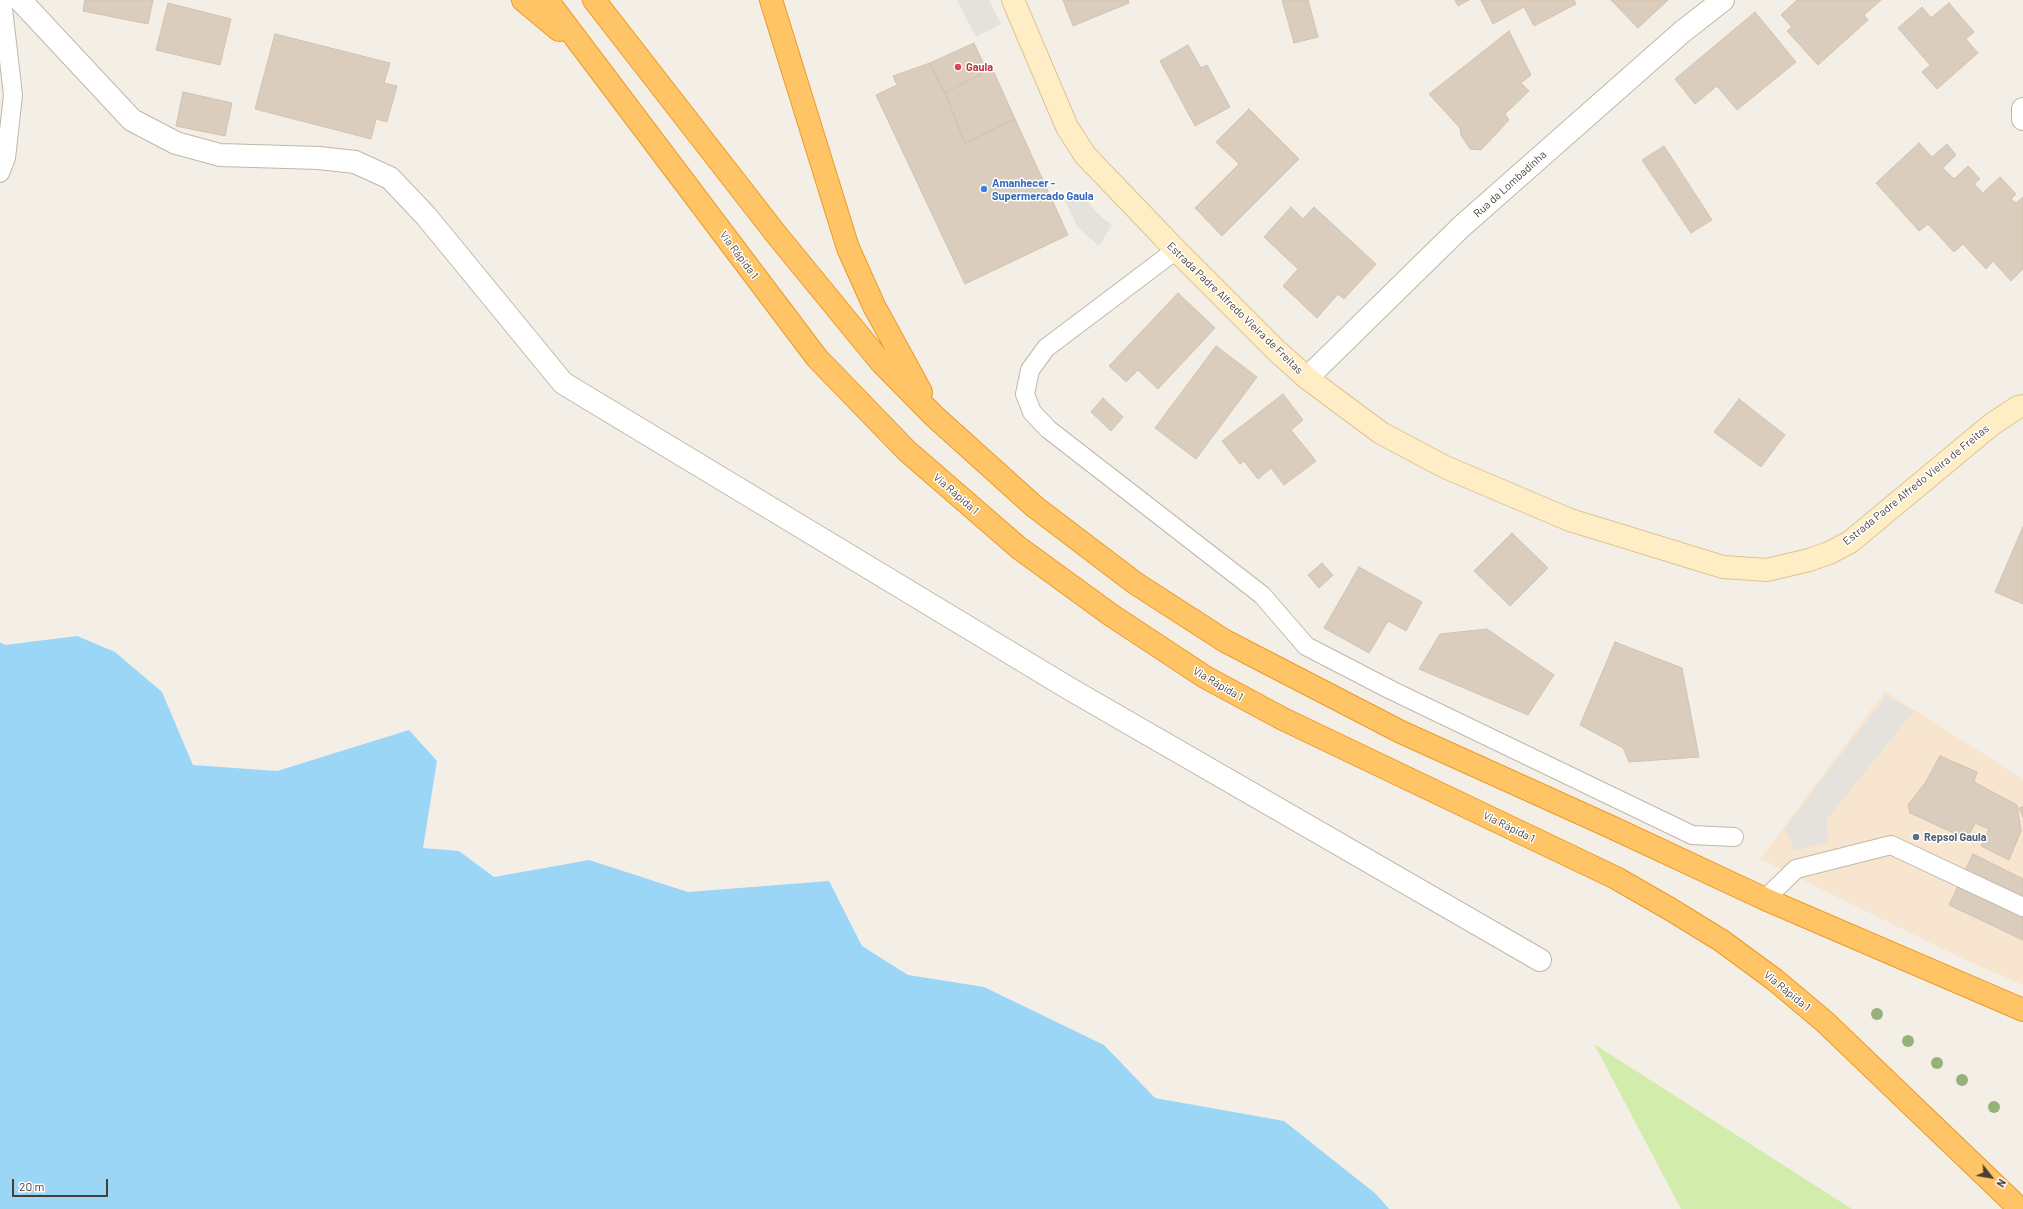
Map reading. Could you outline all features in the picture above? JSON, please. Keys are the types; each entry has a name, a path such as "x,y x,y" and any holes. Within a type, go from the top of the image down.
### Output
{"highway":[{"path":"523,0 587,54"},
{"name":"Via Rápida 1","path":"547,0 818,358 907,452 1019,548 1111,615 1205,677 1283,720 1616,878 1722,941 1775,980 1825,1022 2020,1209"},
{"path":"594,0 786,246 880,361 934,416 1035,507 1135,583 1225,641 1401,732 1611,827 1765,900 2023,1010"},
{"path":"771,0 848,248 874,306 934,416"}],"main road":[{"name":"Estrada Padre Alfredo Vieira de Freitas","path":"1013,0 1067,127 1085,155 1176,250 1277,351 1307,378 1382,433 1445,467 1570,520 1723,567 1767,570 1822,555 1850,542 1991,425 2018,407 2023,406"}],"street":[{"path":"20,0 132,120 176,143 220,155 319,158 355,162 390,178 426,216 563,383 1070,689 1540,960"},
{"name":"Rua da Lombadinha","path":"1307,378 1461,228 1682,32 1723,0"},
{"path":"2023,109 2023,119"}],"lane":[{"path":"2,0 13,95 2,160"},
{"path":"1176,250 1046,348 1030,370 1025,394 1032,412 1048,429 1262,596 1306,646 1391,690 1692,835 1734,837"},
{"path":"1765,900 1796,869 1891,845 2023,907"}],"shaded area":[{"path":"957,0 989,0 1001,24 976,37"},
{"path":"1080,192 1097,213 1112,225 1099,246 1078,228 1065,201"},
{"path":"1885,691 2023,779 2023,985 1963,959 1760,859"},
{"path":"1886,696 1914,711 1826,820 1829,841 1795,851 1785,828"}],"green space":[{"path":"1594,1044 1852,1209 1681,1209"}],"water":[{"path":"77,636 115,652 162,692 193,765 277,771 409,730 437,761 423,848 459,851 494,877 589,860 688,892 829,881 862,946 908,975 984,987 1104,1045 1155,1098 1284,1121 1376,1194 1389,1209 0,1209 0,642 5,645"}],"building":[{"path":"85,0 153,0 148,24 83,11"},
{"path":"1063,0 1128,0 1129,3 1073,26"},
{"path":"1282,0 1308,0 1318,37 1294,43"},
{"path":"1455,0 1469,0 1458,6"},
{"path":"1481,0 1574,0 1576,4 1534,26 1524,7 1493,24"},
{"path":"1611,0 1668,0 1638,28"},
{"path":"1797,0 1881,0 1864,15 1868,20 1818,65 1787,31 1792,27 1781,15"},
{"path":"168,3 231,19 220,65 156,50"},
{"path":"1949,3 1974,32 1966,39 1978,53 1937,89 1922,72 1930,65 1898,28 1922,7 1931,18"},
{"path":"1755,12 1796,62 1737,110 1717,86 1695,104 1675,79"},
{"path":"1509,31 1531,75 1521,83 1529,91 1505,114 1509,120 1481,150 1470,149 1461,135 1460,128 1429,94"},
{"path":"275,34 390,63 384,83 397,86 387,122 376,119 371,139 255,109"},
{"name":"Gaula","path":"974,43 987,71 945,93 930,63"},
{"path":"1188,45 1201,68 1207,65 1230,107 1195,126 1160,61"},
{"name":"Amanhecer - Supermercado Gaula","path":"930,63 945,93 965,143 1015,119 1068,235 965,284 876,95 897,85 893,76"},
{"path":"992,68 1015,119 965,143 945,93"},
{"path":"183,92 232,103 225,136 176,126"},
{"path":"1249,109 1299,159 1222,236 1195,208 1239,164 1216,142"},
{"path":"1919,143 1932,157 1947,144 1956,155 1943,168 1954,179 1968,166 1980,179 1974,184 1983,193 2000,177 2016,194 2011,199 2016,203 2023,197 2023,269 2011,281 1993,261 1986,269 1963,244 1954,252 1928,224 1919,231 1876,183"},
{"path":"1664,146 1712,220 1691,233 1642,160"},
{"path":"1291,207 1303,219 1314,207 1376,264 1344,299 1338,294 1317,318 1283,286 1298,269 1264,237"},
{"path":"1178,293 1215,328 1158,389 1138,370 1126,382 1109,366"},
{"path":"1216,346 1257,377 1196,459 1155,428"},
{"path":"1283,394 1303,420 1291,430 1316,461 1284,485 1271,468 1258,479 1244,461 1240,464 1222,441"},
{"path":"1103,398 1123,417 1111,431 1091,412"},
{"path":"1739,399 1785,435 1761,467 1714,432"},
{"path":"2023,527 2023,604 1995,592"},
{"path":"1512,533 1548,568 1510,606 1474,571"},
{"path":"1322,563 1333,575 1319,588 1308,575"},
{"path":"1359,567 1422,602 1406,631 1388,621 1369,653 1324,628"},
{"path":"1487,629 1554,675 1528,715 1419,669 1440,634"},
{"path":"1615,642 1682,668 1699,757 1629,762 1623,748 1580,725"},
{"path":"1940,756 1977,772 1974,782 2017,805 2021,831 2009,860 1981,846 1989,829 1975,823 1967,839 1910,813 1908,805 1925,783"},
{"path":"2023,807 2023,817 2019,808"},
{"path":"1973,854 2023,879 2023,940 1949,905"}],"place":[{"name":"Gaula","path":"958,67"},
{"name":"Amanhecer - Supermercado Gaula","path":"984,189"},
{"name":"Repsol Gaula","path":"1916,837"}]}
